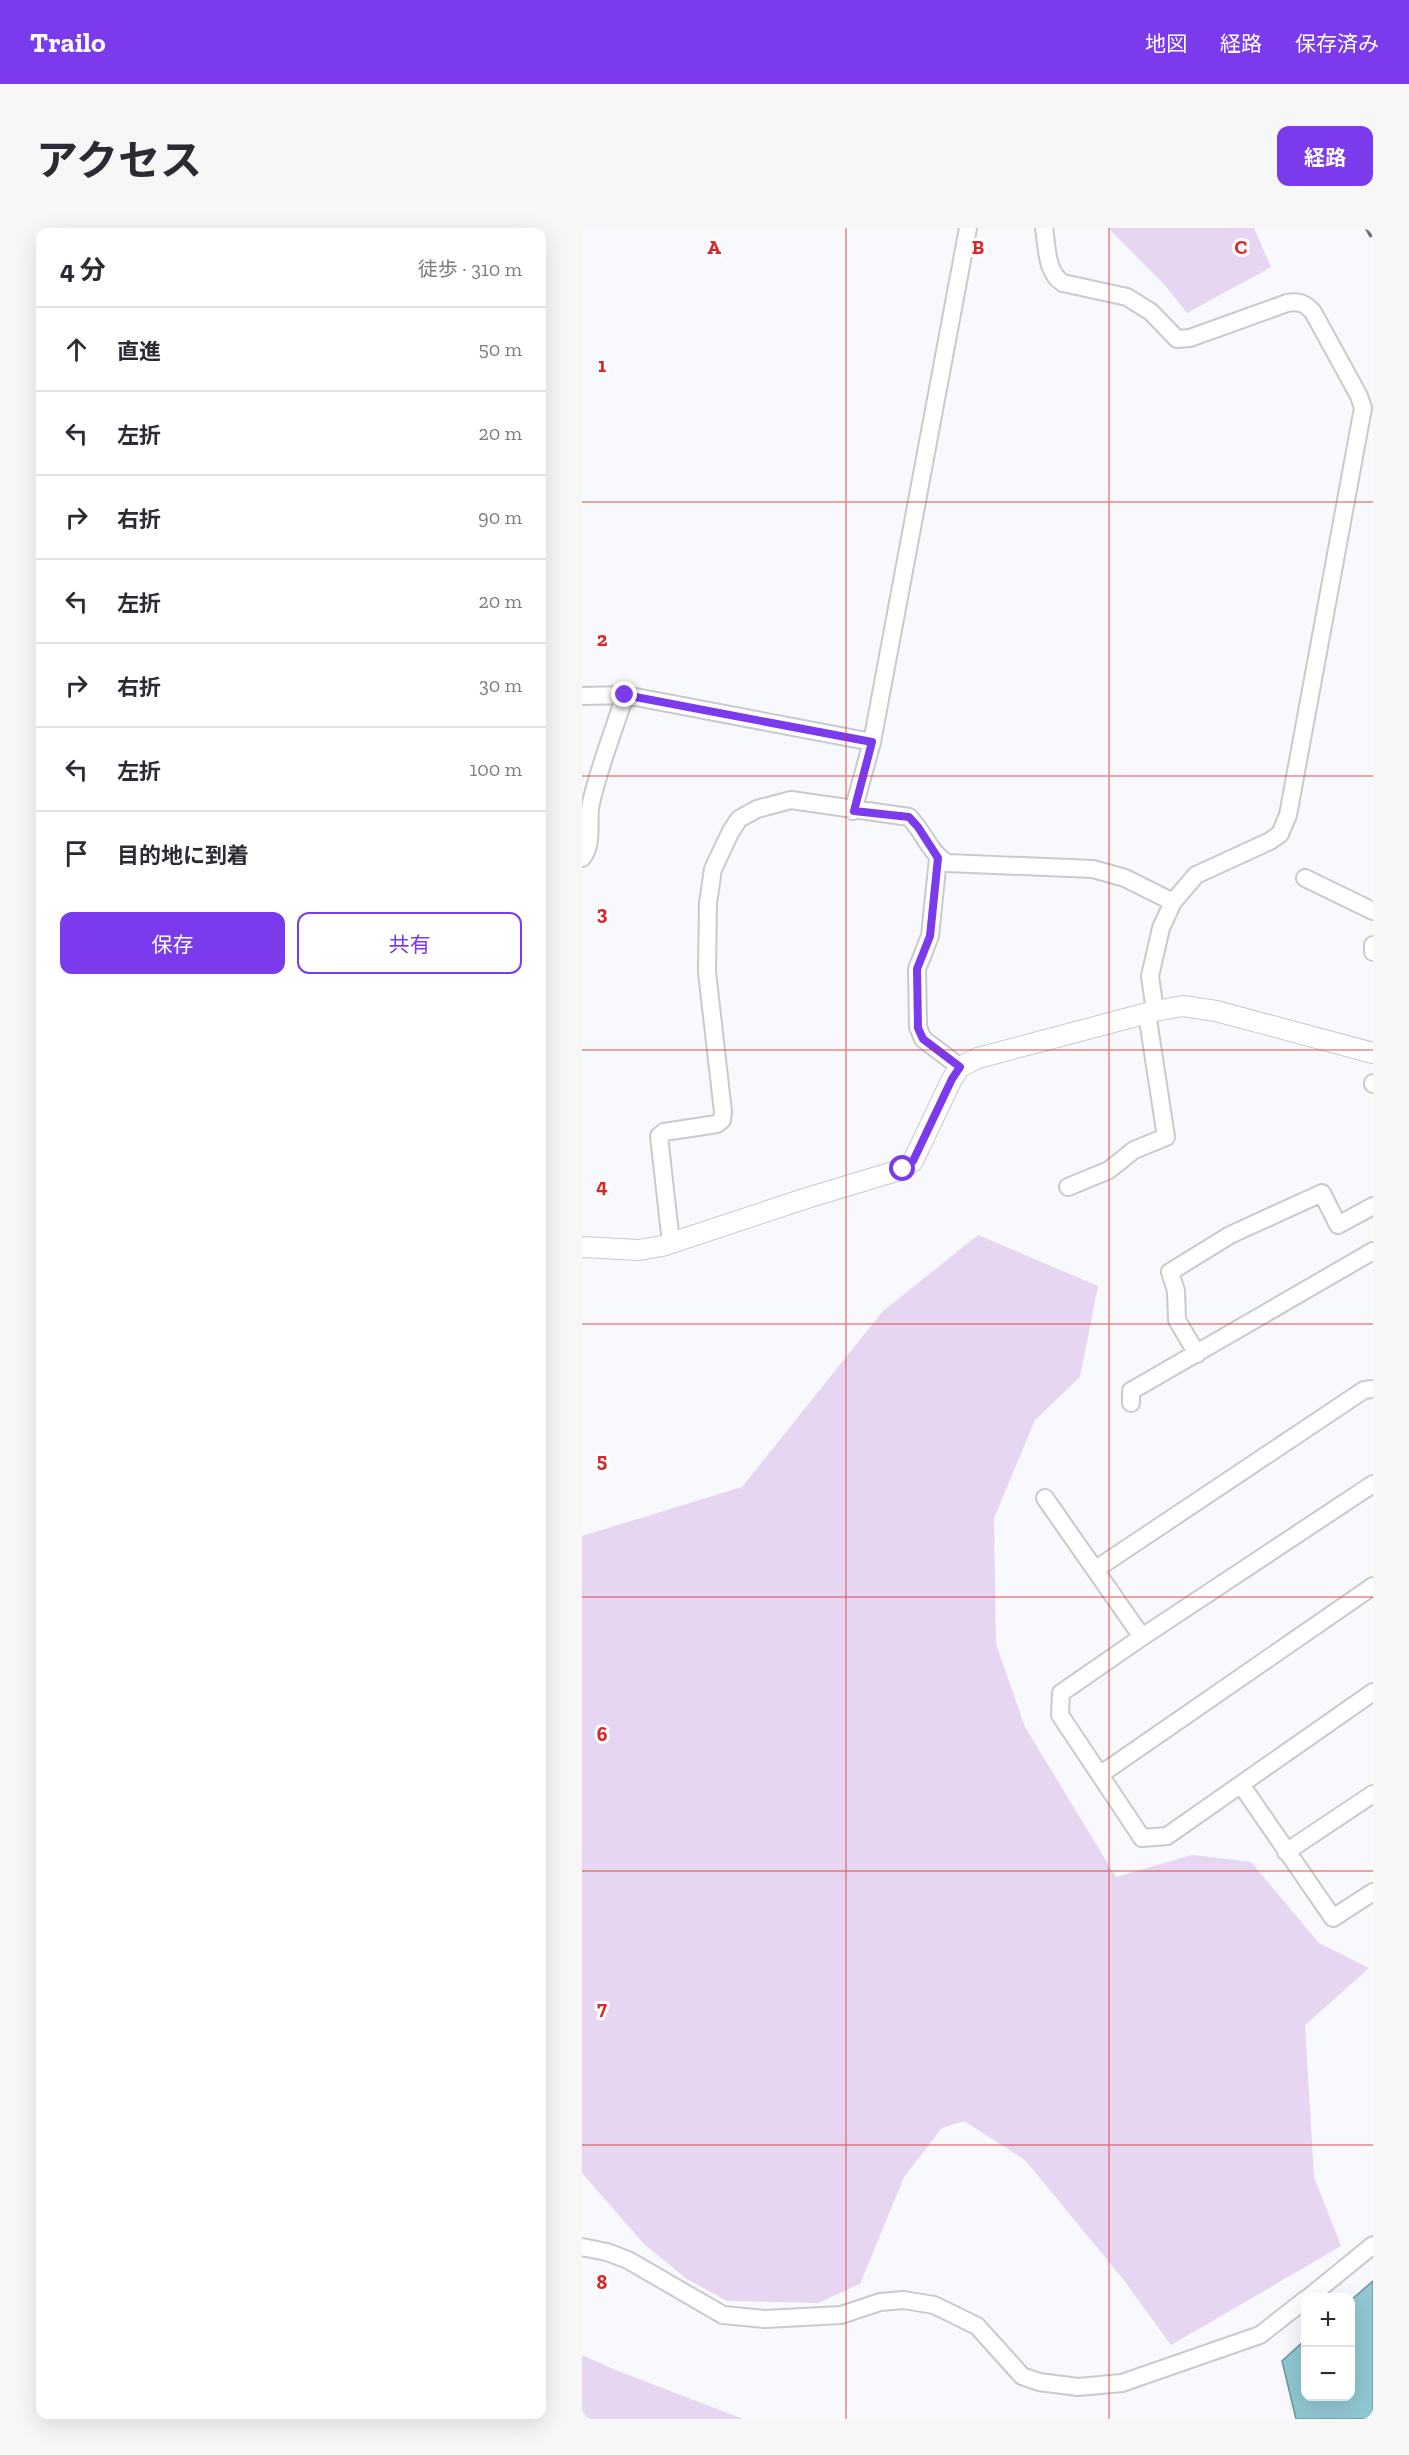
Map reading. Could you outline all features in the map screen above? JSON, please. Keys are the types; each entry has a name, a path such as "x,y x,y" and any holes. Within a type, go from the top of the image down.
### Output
{"street":[{"path":"854,811 872,742 968,228"},
{"path":"1044,228 1051,271 1056,279 1063,283 1127,297 1151,312 1177,339 1190,338 1287,303 1307,305 1313,312 1363,408 1288,815 1280,834 1270,841 1196,875 1173,902 1161,928 1150,976 1151,1012 1166,1137 1134,1150 1109,1170 1068,1187"},
{"path":"582,696 625,695 872,742"},
{"path":"582,858 586,853 590,832 591,804 625,695"},
{"path":"671,1243 659,1136 664,1132 717,1124 722,1120 723,1112 707,972 708,903 713,869 739,819 757,809 791,800 854,811 909,817 938,858 947,863 1093,869 1125,878 1173,902"},
{"path":"938,858 930,936 917,969 918,1028 923,1039 960,1067"},
{"path":"1305,878 1373,911"},
{"path":"1373,945 1373,952"},
{"path":"582,1247 639,1250 671,1243 903,1169 913,1161 960,1067 978,1058 1151,1012 1183,1006 1216,1011 1373,1053"},
{"path":"1197,1354 1177,1320 1176,1291 1170,1272 1230,1235 1322,1193 1338,1225 1373,1206"},
{"path":"1131,1403 1131,1391 1373,1251"},
{"path":"1096,1569 1364,1389 1373,1389"},
{"path":"1373,1484 1061,1694 1060,1715 1142,1838 1167,1836 1242,1786 1373,1692"},
{"path":"1045,1497 1143,1637"},
{"path":"1101,1774 1373,1586"},
{"path":"1242,1786 1333,1918 1373,1892"},
{"path":"1286,1852 1373,1794"},
{"path":"1313,2293 1373,2245"},
{"path":"582,2247 607,2252 628,2260 723,2315 765,2319 841,2315 880,2302 904,2300 934,2304 977,2326 1022,2376 1039,2382 1078,2387 1122,2383 1260,2335 1301,2303"}],"shaded area":[{"path":"1108,228 1254,228 1271,267 1187,313 1164,284"},
{"path":"978,1235 1098,1286 1080,1377 1035,1420 994,1518 996,1644 1025,1727 1116,1877 1192,1855 1251,1862 1319,1943 1369,1968 1305,2025 1314,2177 1341,2246 1171,2345 1123,2279 1025,2160 964,2121 942,2128 904,2177 860,2284 818,2303 727,2301 687,2279 644,2244 582,2173 582,1536 742,1487 883,1311"},
{"path":"582,2355 613,2369 743,2419 582,2419"}],"water":[{"path":"1373,2281 1373,2419 1296,2419 1282,2361 1301,2344 1301,2401 1355,2401 1355,2297"}],"railway":[{"path":"1367,228 1373,239"}],"route":[{"path":"625,695 872,742 854,811 909,817 938,858 930,936 917,969 918,1028 923,1039 960,1067 913,1161 903,1169"}]}
